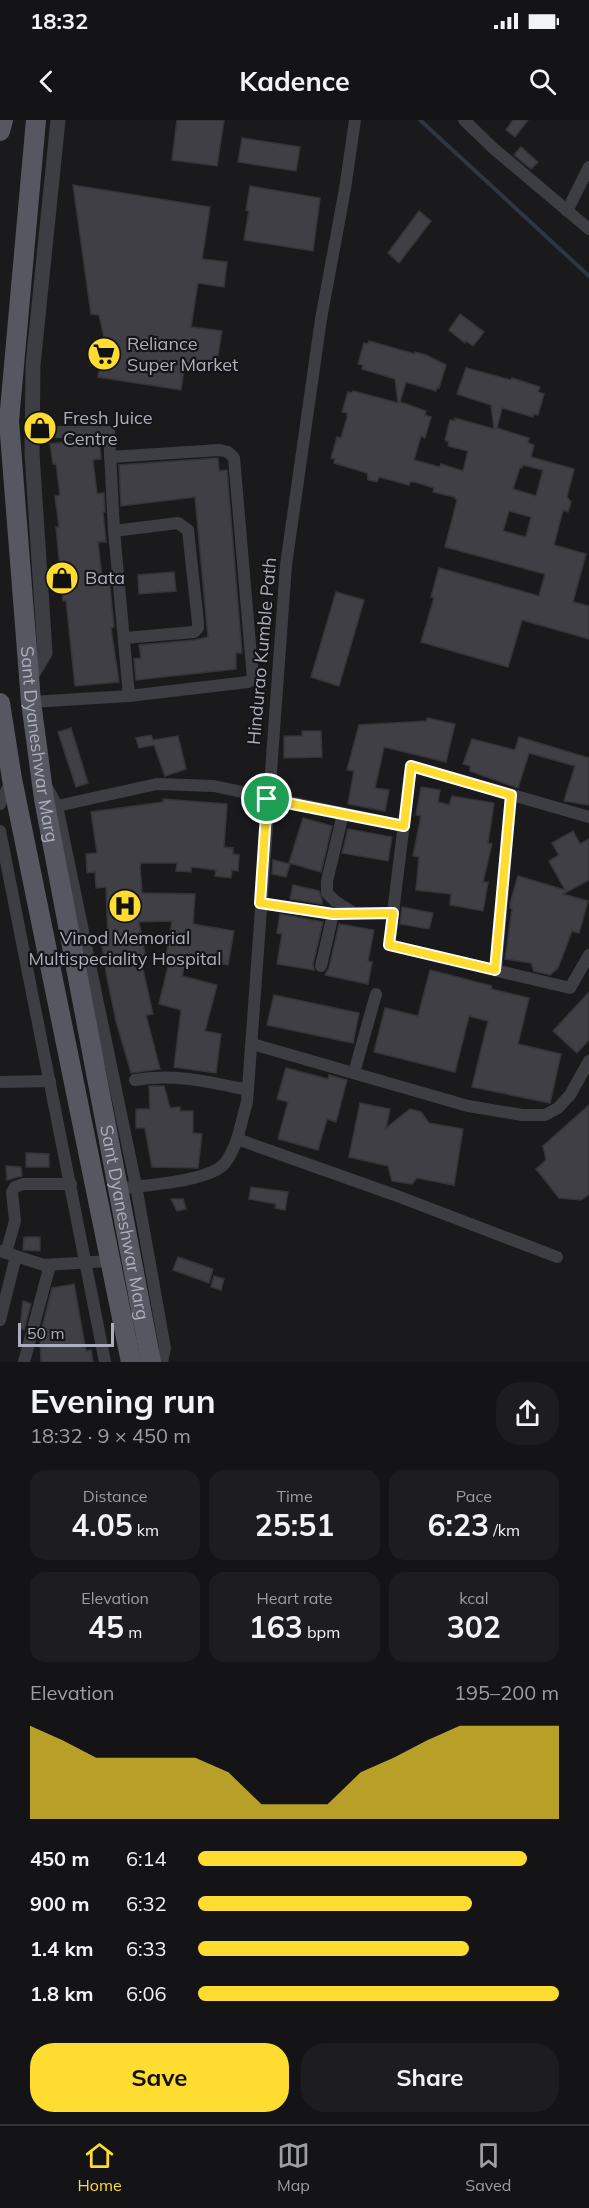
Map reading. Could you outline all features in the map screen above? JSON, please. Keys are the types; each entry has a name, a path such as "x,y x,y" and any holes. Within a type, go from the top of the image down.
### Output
{"main road":[{"path":"0,131 3,120"},
{"name":"Sant Dyaneshwar Marg","path":"36,120 9,421 30,702 40,775 127,1188 151,1362"},
{"name":"Sant Dyaneshwar Marg","path":"0,703 6,774 131,1362"},
{"path":"2,736 34,735"}],"street":[{"path":"30,678 45,653 32,432 33,365 58,120"},
{"name":"Hindurao Kumble Path","path":"127,1188 199,1177 213,1173 224,1165 237,1139 248,1090 267,799 286,565 321,319 355,120"},
{"path":"464,120 493,148 589,229"},
{"path":"567,211 589,167"},
{"path":"32,432 109,432 114,531 129,696"},
{"path":"30,702 129,696 248,682 253,679 234,458 228,452 220,450 110,457"},
{"path":"114,531 178,523 188,530 198,623 198,628 194,632 125,638"},
{"path":"589,817 411,766 389,945 570,988 589,955"},
{"path":"0,804 6,774"},
{"path":"40,775 57,806 127,1188 165,1348 162,1362"},
{"path":"57,806 157,784 214,786 267,799 404,826"},
{"path":"495,970 511,795"},
{"path":"343,814 327,881 327,893 354,913"},
{"path":"0,831 105,1362"},
{"path":"260,903 333,914 393,913"},
{"path":"321,966 333,914"},
{"path":"354,1074 376,994"},
{"path":"252,1044 468,1106 522,1115 545,1115 558,1108 570,1095 589,1060"},
{"path":"135,1080 153,1077 191,1078 248,1090"},
{"path":"0,1082 50,1081"},
{"path":"237,1139 392,1194 557,1257"},
{"path":"0,1320 7,1254 15,1221 12,1192 15,1187 23,1184 96,1191"},
{"path":"7,1254 50,1265 110,1262"},
{"path":"24,1362 50,1265"}],"building":[{"path":"177,120 224,120 217,166 172,160"},
{"path":"513,120 528,120 515,137 506,130"},
{"path":"242,138 300,147 296,171 238,162"},
{"path":"521,147 538,162 531,169 514,155"},
{"path":"73,185 210,207 202,259 227,262 224,287 198,283 191,327 222,331 216,367 185,363 181,390 98,377 104,337 99,315 91,314"},
{"path":"250,186 320,198 313,251 244,240"},
{"path":"419,211 431,221 399,263 388,253"},
{"path":"460,314 484,332 473,346 466,341 465,343 449,330"},
{"path":"369,341 415,354 415,352 446,365 436,391 406,382 400,402 426,411 425,415 431,417 425,438 421,436 414,460 440,467 441,464 463,471 468,451 448,446 449,442 445,440 450,420 455,421 455,418 494,429 491,405 457,394 466,368 540,387 538,392 544,394 538,415 534,414 533,417 502,408 497,428 529,438 528,443 534,445 531,457 574,469 567,497 571,502 568,512 563,510 554,545 586,554 573,602 589,606 589,639 522,620 508,667 421,642 434,598 431,597 439,568 539,596 545,574 445,547 457,500 454,497 433,492 434,488 415,482 410,482 409,485 379,477 377,482 368,480 367,473 334,463 335,459 331,458 337,437 341,438 347,418 347,413 342,412 348,392 353,391 398,403 395,379 362,369 363,365 358,364 364,343 368,344","holes":["523,465 543,470 536,496 513,489 520,467 522,468","509,511 531,517 526,537 503,531"]},
{"path":"99,440 101,459 93,460 97,494 104,493 106,542 98,542 102,578 109,577 114,627 111,628 119,682 75,686 66,600 63,601 56,527 59,527 55,496 60,495 56,464 53,464 50,444"},
{"path":"218,458 219,471 227,470 242,653 236,653 236,669 136,680 134,659 141,658 139,645 208,637 195,497 121,506 119,465"},
{"path":"174,572 176,591 139,594 138,575"},
{"path":"336,592 364,600 339,686 311,677"},
{"path":"427,718 455,724 446,762 384,747 375,788 389,790 385,811 348,804 354,771 347,770 359,725 427,721"},
{"path":"71,728 88,783 76,787 58,732"},
{"path":"302,731 321,731 322,757 284,758 284,736 302,736"},
{"path":"151,735 153,740 178,736 186,769 165,776 154,745 139,748 136,738"},
{"path":"519,737 589,758 589,805 564,801 575,766 529,753 518,788 470,771 470,766 463,764 472,739 515,750"},
{"path":"421,787 440,790 438,802 449,805 452,796 494,803 488,843 492,844 483,882 488,882 483,911 450,905 451,894 416,890 419,857 413,856 421,816 416,815"},
{"path":"163,799 227,804 224,847 233,848 233,854 239,855 238,871 232,870 231,878 215,876 216,870 191,867 191,872 176,871 177,863 141,863 140,866 142,893 195,894 193,924 234,931 228,965 186,958 182,976 217,985 205,1031 221,1034 216,1073 174,1067 181,1010 159,1004 170,958 166,957 172,921 139,922 146,959 141,960 153,1014 146,1015 160,1069 131,1073 116,1021 107,978 101,940 108,939 106,887 96,888 95,872 87,873 86,854 97,853 91,812 163,802"},
{"path":"303,818 332,826 321,872 289,863"},
{"path":"348,829 392,837 388,861 342,853"},
{"path":"573,831 580,844 589,839 589,880 563,894 588,901 579,933 572,931 558,968 550,975 534,971 531,963 505,959 512,909 510,903 518,876 565,890 549,861 559,855 552,843"},
{"path":"273,860 290,864 286,877 272,874"},
{"path":"293,885 319,891 322,904 290,899"},
{"path":"402,907 433,913 429,929 400,924"},
{"path":"280,914 323,922 313,964 314,970 277,964 282,934 277,933"},
{"path":"339,924 374,930 368,961 372,962 368,984 325,975 329,968"},
{"path":"430,970 529,998 518,1044 561,1054 550,1103 472,1087 488,1021 469,1016 455,1072 374,1052 385,1008 418,1016"},
{"path":"589,992 589,1040 577,1053 553,1031"},
{"path":"274,995 359,1013 353,1043 267,1025"},
{"path":"286,1068 328,1079 329,1075 347,1080 336,1122 327,1119 318,1150 278,1139 288,1102 277,1099"},
{"path":"149,1086 164,1086 170,1108 180,1107 180,1111 193,1111 193,1133 202,1134 198,1168 152,1167 145,1128 136,1128 136,1109 150,1109"},
{"path":"360,1103 390,1109 386,1128 410,1109 421,1112 429,1123 463,1129 454,1185 417,1178 412,1184 392,1181 388,1166 349,1157"},
{"path":"589,1105 589,1194 581,1200 559,1198 536,1169 546,1160 543,1146"},
{"path":"26,1153 49,1154 49,1167 26,1167"},
{"path":"6,1166 21,1167 22,1176 7,1180"},
{"path":"251,1187 288,1192 285,1210 275,1208 276,1204 249,1199"},
{"path":"171,1199 183,1199 186,1209 177,1211"},
{"path":"24,1237 40,1237 40,1251 23,1250"},
{"path":"178,1257 213,1269 209,1283 173,1270"},
{"path":"214,1276 224,1279 221,1290 211,1287"},
{"path":"74,1284 86,1351 91,1350 93,1362 41,1362 40,1336 52,1288"},
{"path":"23,1301 31,1304 24,1330 20,1328"}],"waterway":[{"path":"420,120 589,276"}],"place":[{"name":"Reliance Super Market","path":"104,354"},
{"name":"Fresh Juice Centre","path":"40,428"},
{"name":"Bata","path":"62,578"},
{"name":"Vinod Memorial Multispeciality Hospital","path":"125,906"}],"route":[{"path":"411,766 511,795 495,970 389,945 393,913 333,914 260,903 267,799 404,826 411,766"}]}
